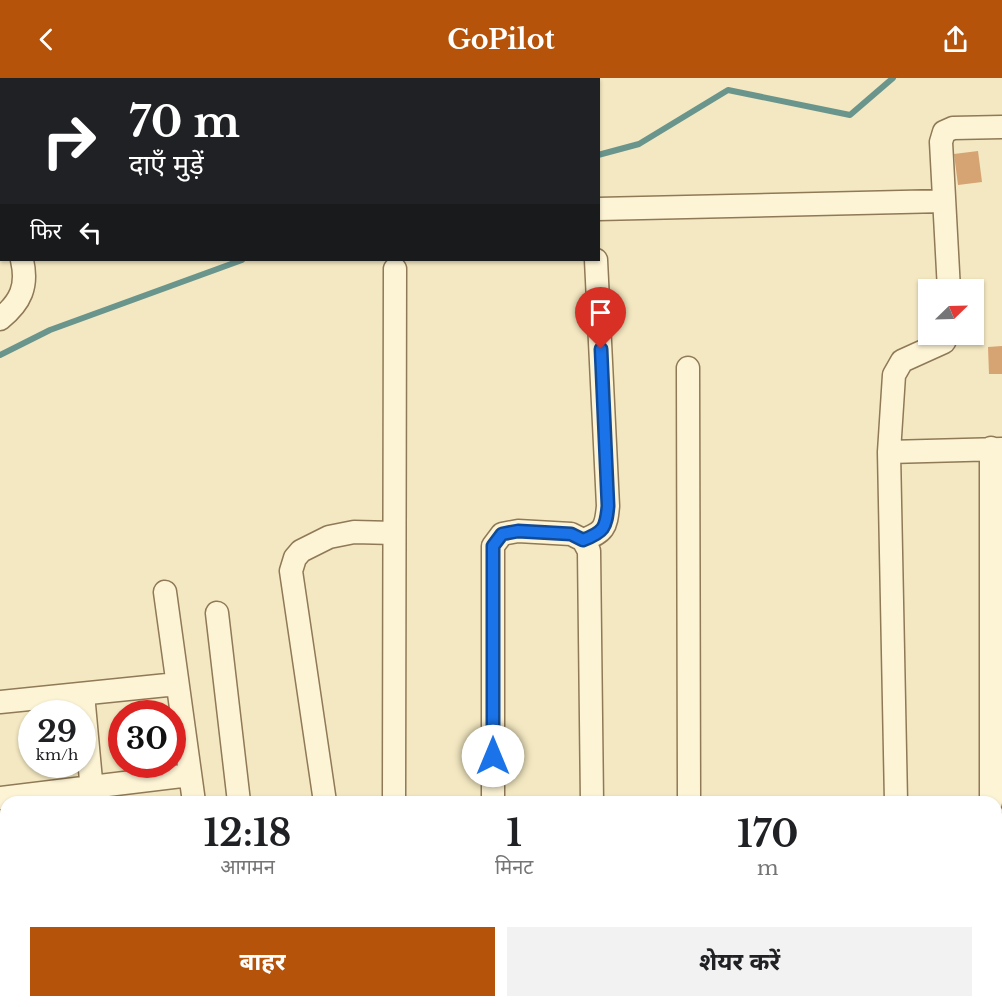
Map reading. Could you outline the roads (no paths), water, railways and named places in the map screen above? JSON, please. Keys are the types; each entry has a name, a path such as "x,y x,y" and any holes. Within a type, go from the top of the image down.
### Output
{"street":[{"path":"948,279 941,142 944,132 953,128 1002,127"},
{"path":"600,209 944,201"},
{"path":"0,318 16,303 23,290 22,261"},
{"path":"583,540 598,534 607,524 608,506 596,261"},
{"path":"394,796 395,269"},
{"path":"896,796 889,452 894,375 902,361 937,345"},
{"path":"688,368 688,796"},
{"path":"889,452 997,449 991,796"},
{"path":"494,796 493,546 502,534 518,531 571,534 583,540 589,550 592,796"},
{"path":"324,796 291,571 295,558 301,551 329,537 354,532 394,533"},
{"path":"165,592 193,796"},
{"path":"217,613 238,796"},
{"path":"0,702 177,684"},
{"path":"83,694 92,795"},
{"path":"61,796 92,795 190,775"}],"waterway":[{"path":"600,154 639,144 728,90 850,115 893,78"},
{"path":"0,355 50,330 239,261"}]}
